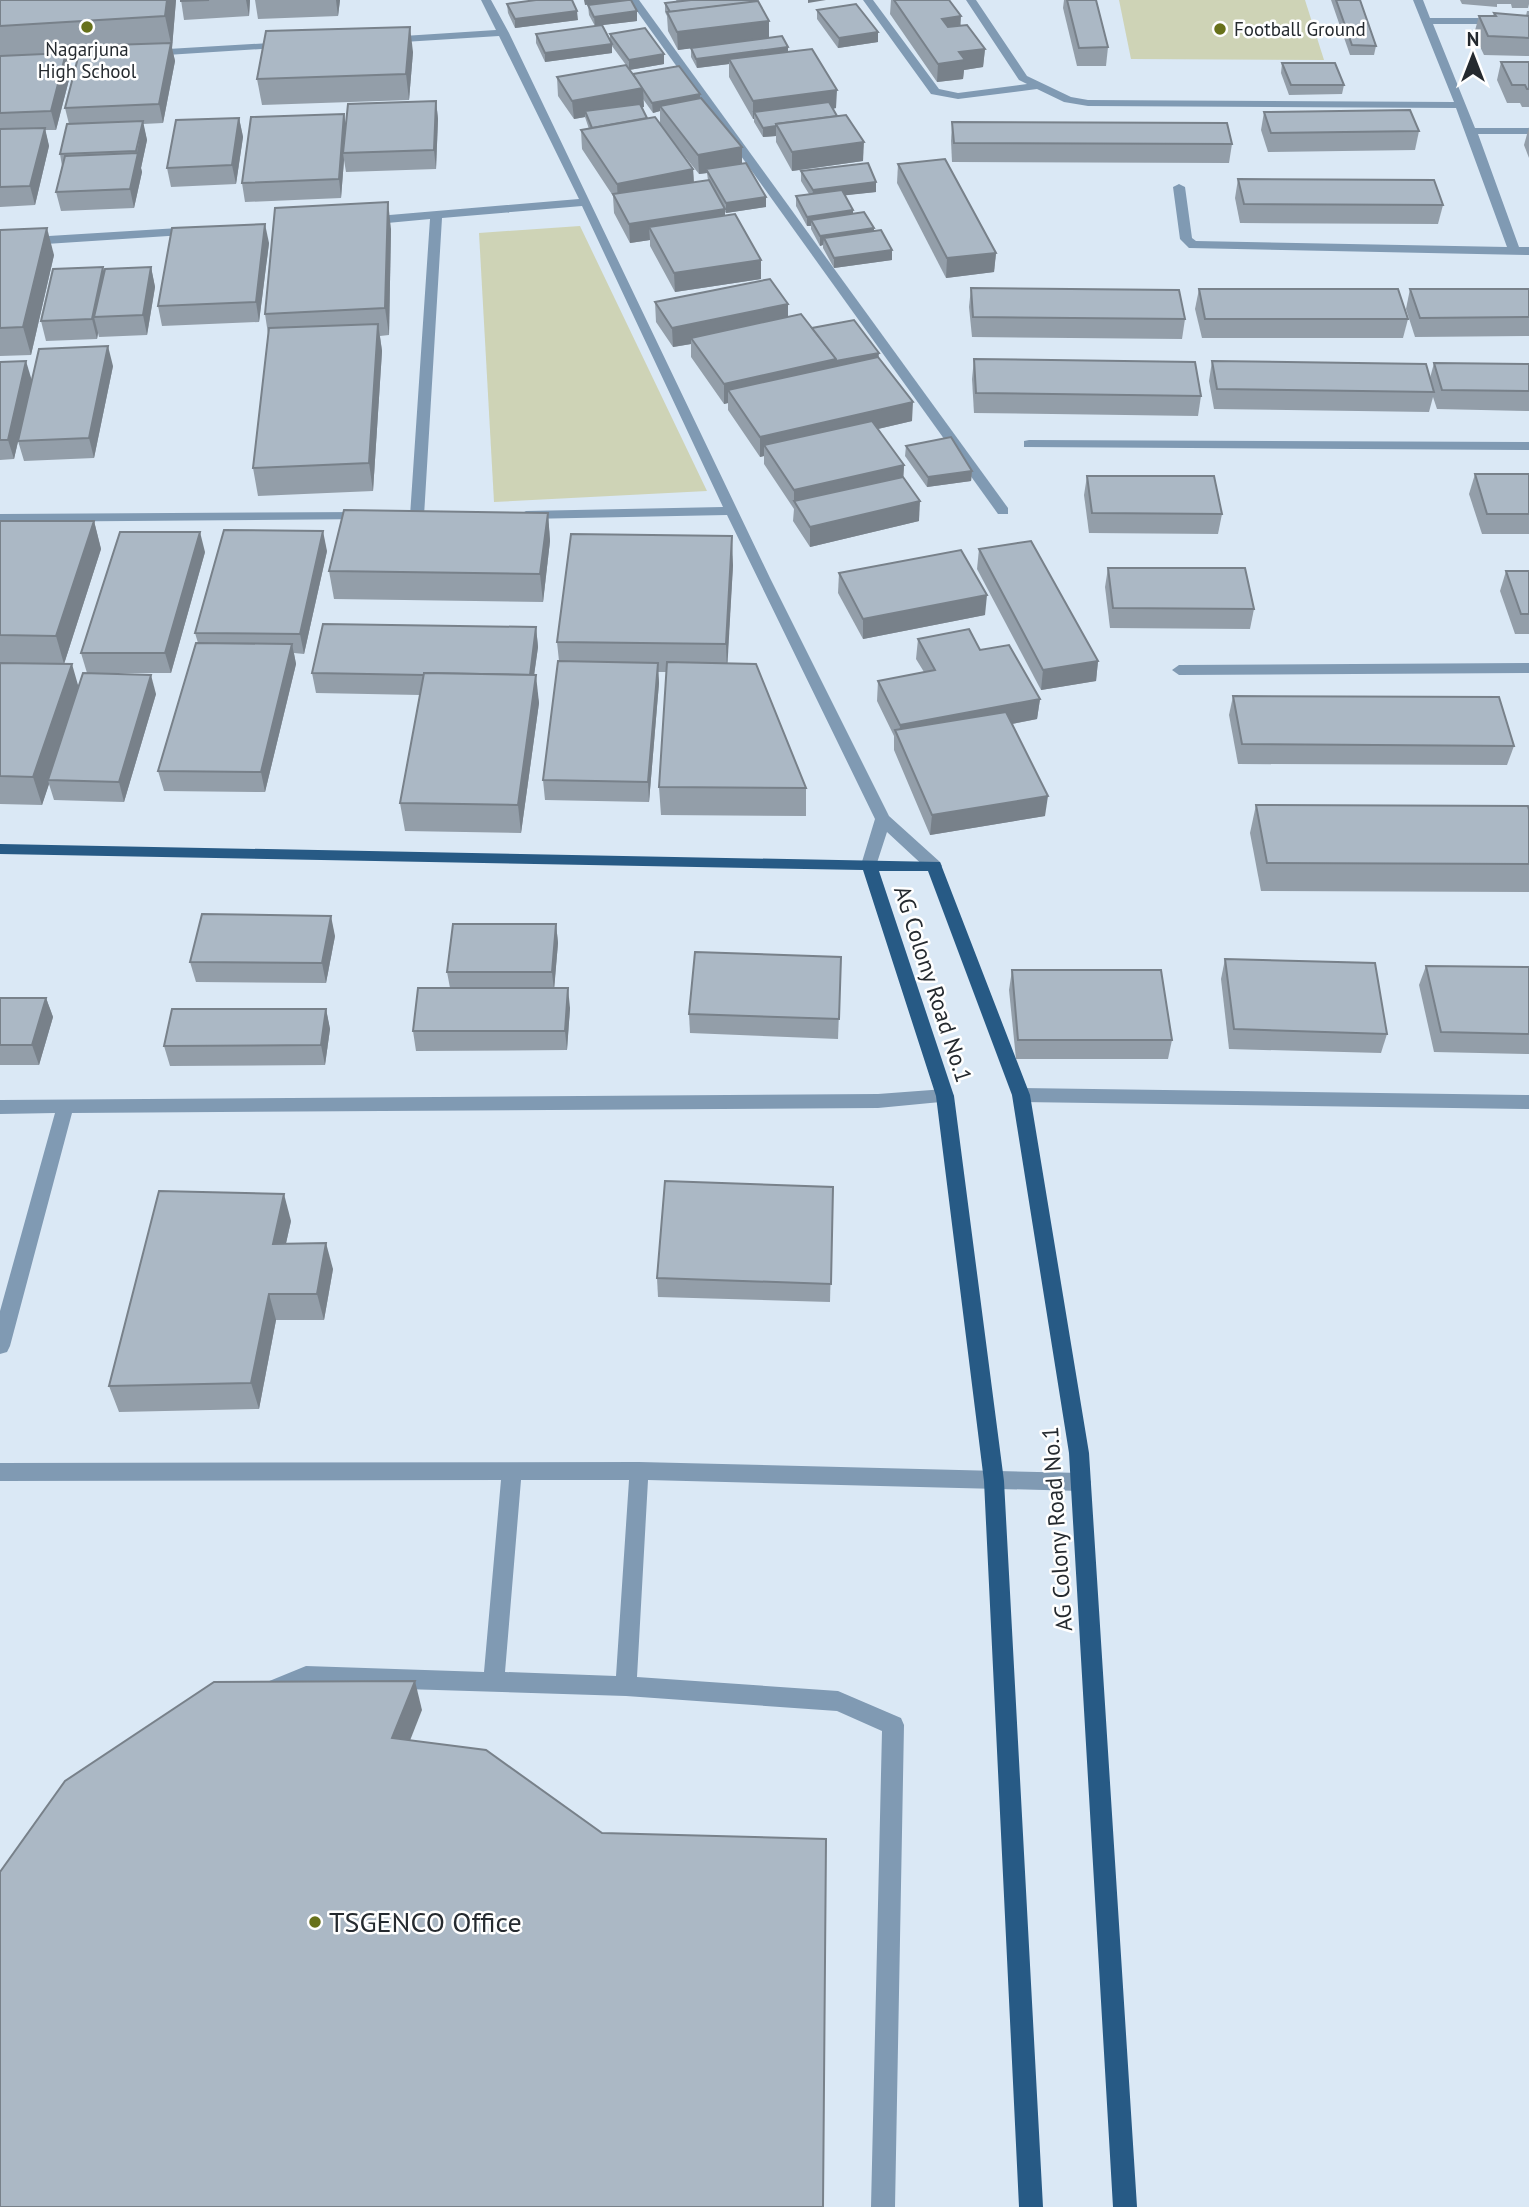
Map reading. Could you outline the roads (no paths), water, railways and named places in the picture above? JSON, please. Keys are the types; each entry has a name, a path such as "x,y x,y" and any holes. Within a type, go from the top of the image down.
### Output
{"main road":[{"path":"0,849 934,866"},
{"name":"AG Colony Road No.1","path":"869,865 945,1096 994,1481 1031,2207"},
{"name":"AG Colony Road No.1","path":"934,866 1021,1095 1079,1453 1125,2207"}],"street":[{"path":"486,0 883,819 934,866"},
{"path":"634,0 1003,511"},
{"path":"868,0 935,92 958,96 1036,86"},
{"path":"971,0 1023,78 1068,100 1088,103 1460,105"},
{"path":"1418,0 1471,131 1514,251"},
{"path":"1426,21 1529,21"},
{"path":"380,40 504,33"},
{"path":"133,54 297,45"},
{"path":"0,61 120,54"},
{"path":"1471,131 1529,131"},
{"path":"1179,187 1186,239 1193,245 1529,251"},
{"path":"355,222 586,202"},
{"path":"417,516 436,217"},
{"path":"0,243 205,231"},
{"path":"1029,444 1529,446"},
{"path":"513,515 733,511"},
{"path":"0,518 375,516"},
{"path":"1180,670 1529,668"},
{"path":"869,865 883,819"},
{"path":"1021,1095 1529,1102"},
{"path":"0,1107 878,1101 945,1096"},
{"path":"0,1346 65,1108"},
{"path":"494,1680 512,1471"},
{"path":"0,1472 639,1471 1081,1482"},
{"path":"626,1686 639,1471"},
{"path":"245,1701 306,1676 494,1680 838,1701 893,1726 883,2207"}],"place":[{"name":"Nagarjuna High School","path":"87,27"},
{"name":"Football Ground","path":"1220,29"},
{"name":"TSGENCO Office","path":"315,1922"}]}
